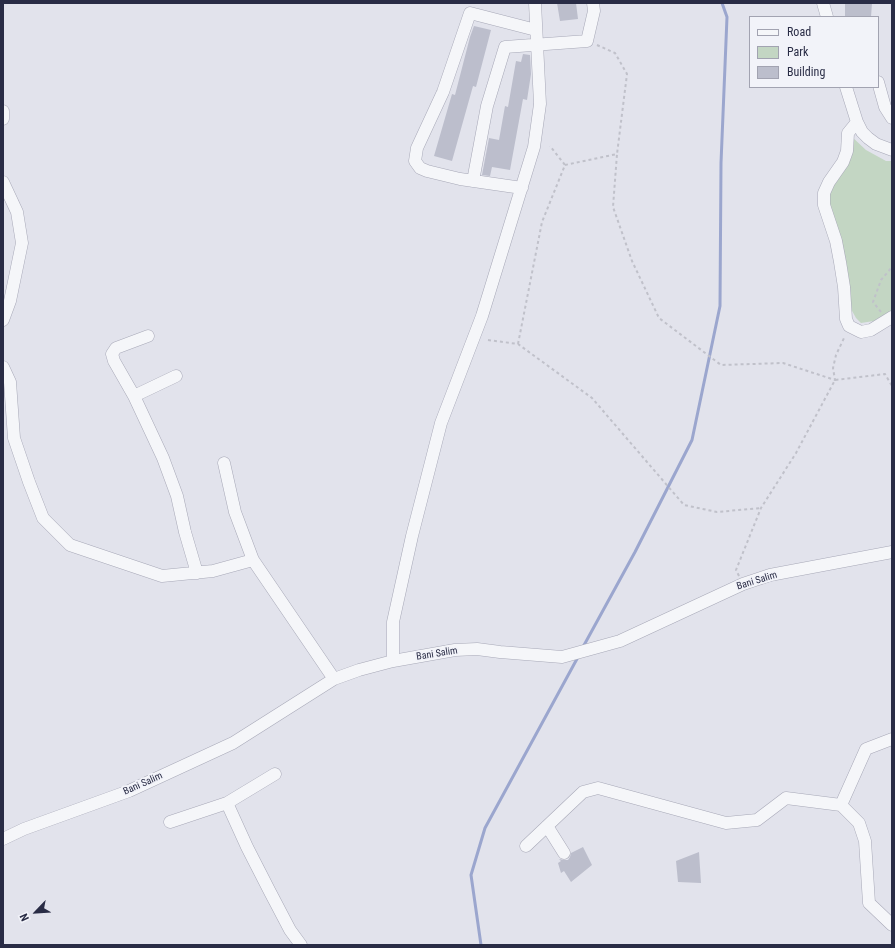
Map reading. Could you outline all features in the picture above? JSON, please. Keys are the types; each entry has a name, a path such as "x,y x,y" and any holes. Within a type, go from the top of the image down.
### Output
{"street":[{"path":"393,662 393,622 412,536 441,423 482,316 534,147 540,104 535,3"},
{"path":"473,181 487,106 505,47 587,41 594,11 593,3"},
{"path":"823,3 827,16"},
{"path":"522,188 460,179 427,171 420,168 415,160 417,148 443,92 470,13 536,30"},
{"path":"879,86 885,107 892,118"},
{"path":"846,88 857,122 862,132 876,144 892,150"},
{"path":"3,111 3,119"},
{"path":"857,122 848,133 847,151 843,162 824,193 824,205 836,241 844,287 846,319 849,326 861,332 871,330 889,319"},
{"path":"3,182 16,212 22,243 10,301 3,320"},
{"path":"148,336 116,348 112,354 114,361 134,396 163,458 177,496 185,532 197,573"},
{"path":"3,367 10,382 14,438 28,482 43,518 70,545 162,576 213,571 253,560"},
{"path":"134,396 176,376"},
{"path":"224,463 234,512 253,560 334,679"},
{"name":"Bani Salim","path":"3,839 24,829 129,791 234,743 334,679 360,670 455,650 477,649 562,657 620,641 742,584 770,576 892,552"},
{"path":"841,804 866,749 892,739"},
{"path":"170,822 227,802 275,774"},
{"path":"526,846 583,792 598,788 726,823 757,820 786,798 841,804 859,823 865,841 869,903 892,925"},
{"path":"227,802 247,847 269,890 290,930 301,945"},
{"path":"547,826 564,853"}],"path":[{"path":"587,41 615,53 627,74 617,154 613,207 632,261 659,318 720,365 783,363 835,380 885,374 892,386"},
{"path":"550,146 565,165"},
{"path":"565,165 617,154"},
{"path":"518,344 542,222 565,165"},
{"path":"889,319 873,302 881,280 892,267"},
{"path":"742,584 736,570 761,508 796,453 835,380 833,368 836,355 849,326"},
{"path":"488,340 518,344 592,398 684,505 717,512 761,508"}],"green space":[{"path":"851,136 866,150 886,161 892,161 892,310 874,321 861,323 851,309 829,202 831,189"}],"building":[{"path":"557,3 576,3 578,19 560,21"},
{"path":"845,3 872,3 871,16 845,16"},
{"path":"474,26 491,30 476,87 473,86 452,161 434,156 452,94 455,95"},
{"path":"523,54 530,55 531,74 527,100 523,99 510,170 492,167 490,176 482,175 489,138 499,140 505,106 508,107 516,61 521,62"},
{"path":"583,847 592,865 571,882 564,871 561,873 558,863 561,861 559,859 568,860 571,853"},
{"path":"699,852 701,883 678,882 676,861"}],"waterway":[{"path":"583,647 635,552 692,440 720,306 721,163 727,17 722,3"},
{"path":"481,945 471,875 485,828 578,657"}]}
